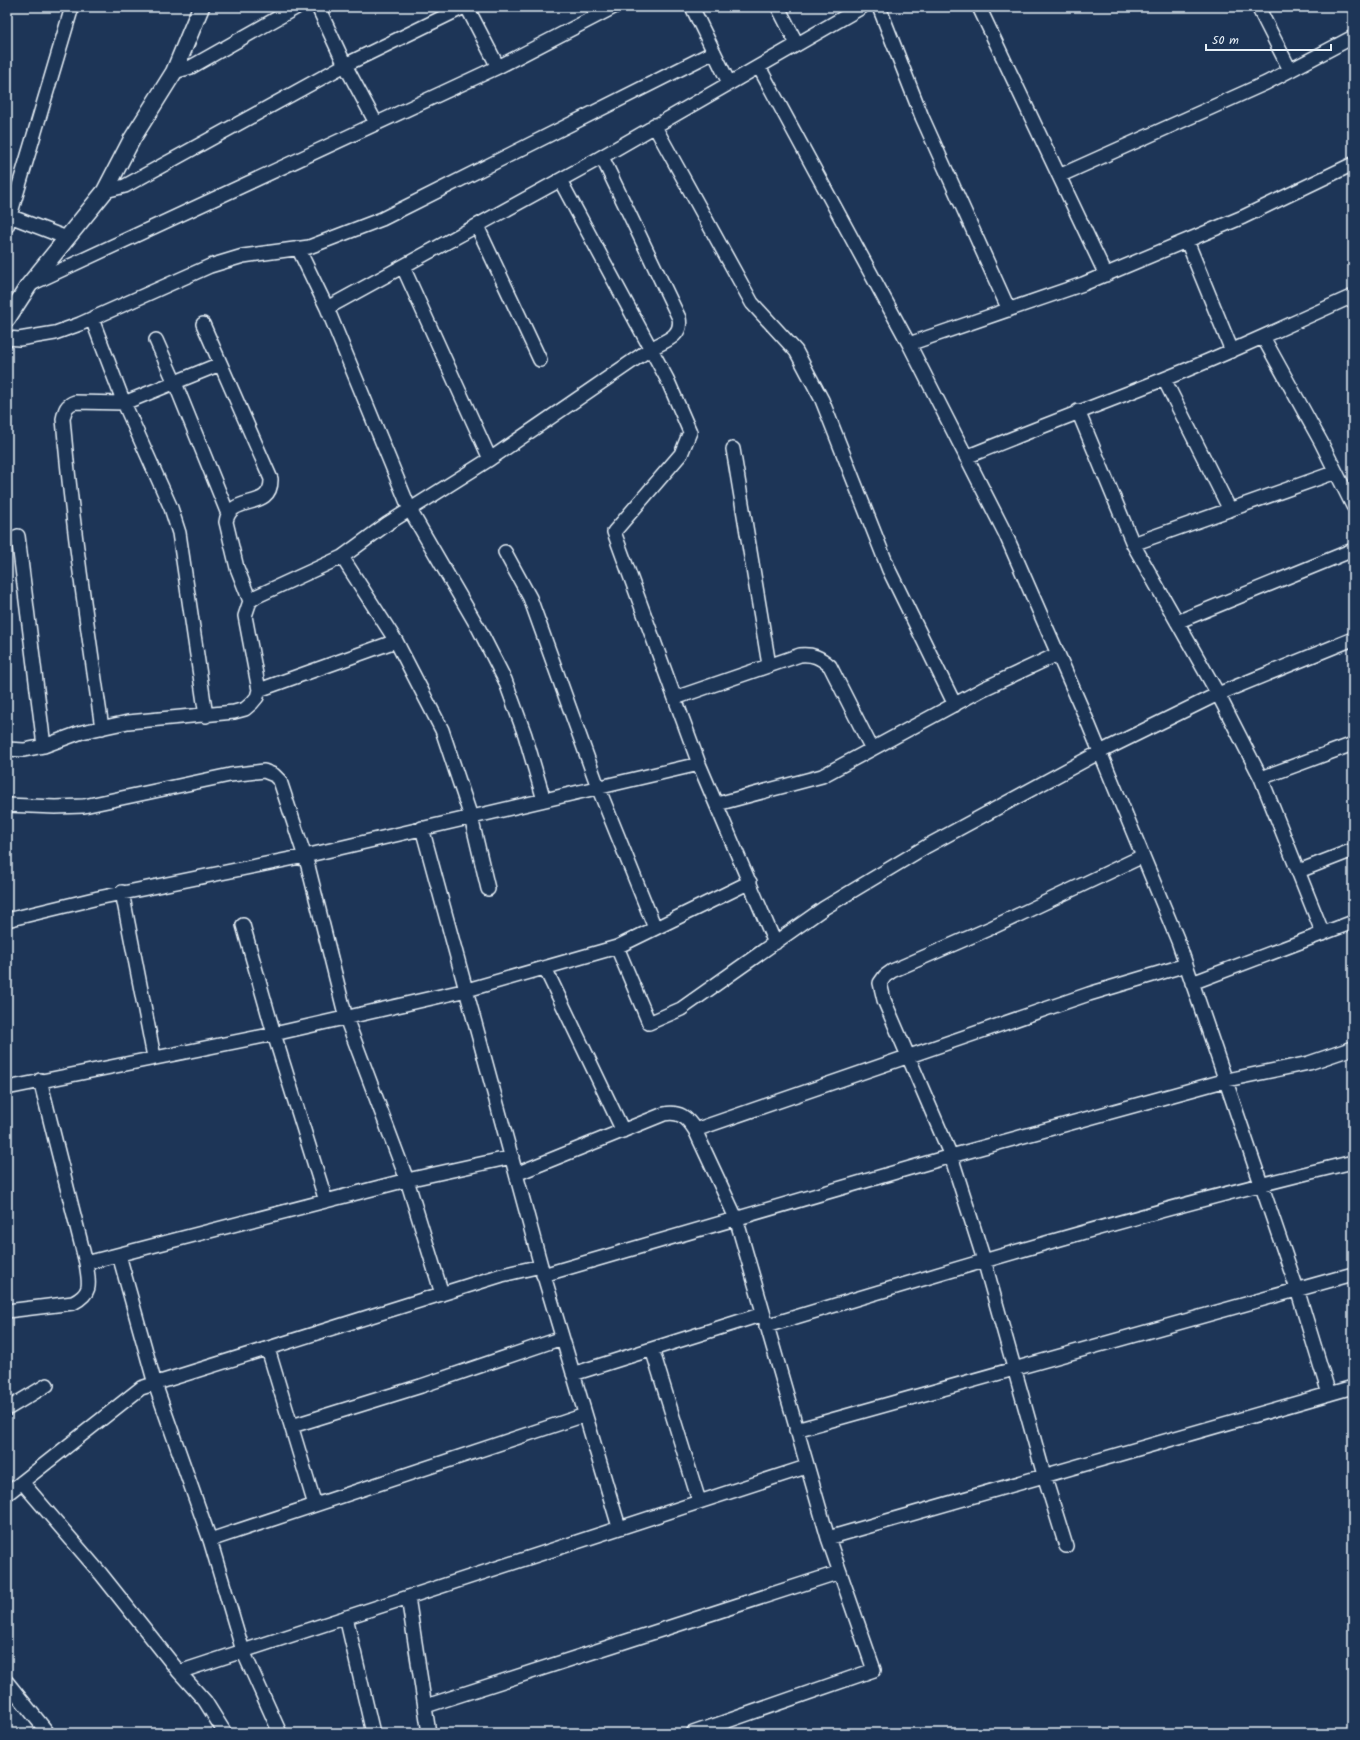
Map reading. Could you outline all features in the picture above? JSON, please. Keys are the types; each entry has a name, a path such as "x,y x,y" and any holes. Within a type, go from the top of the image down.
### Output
{"street":[{"path":"67,238 8,219 72,7"},
{"path":"7,319 29,284 105,191 132,139 174,72 201,7"},
{"path":"174,72 191,67 297,7"},
{"path":"318,7 345,65 376,123"},
{"path":"105,191 125,186 345,65 464,7"},
{"path":"467,7 498,66"},
{"path":"29,284 498,66 614,7"},
{"path":"692,7 729,83"},
{"path":"778,7 797,44"},
{"path":"326,308 602,157 862,7"},
{"path":"879,7 922,117 1009,310"},
{"path":"979,7 1106,275"},
{"path":"1258,7 1290,70"},
{"path":"1059,176 1266,83 1353,37"},
{"path":"7,338 19,339 55,334 210,266 243,256 308,247 338,237 382,219 714,52"},
{"path":"758,67 909,344 1005,533 1058,654 1143,856 1186,965 1262,1184 1297,1289 1329,1394"},
{"path":"654,126 752,303 796,351 822,400 889,570 955,705"},
{"path":"7,749 24,750 44,746 82,732 128,722 206,716 245,709 257,697 259,690 245,616 250,601 257,596 342,557 410,510 490,459 650,349 678,333 680,325 679,318 602,157"},
{"path":"909,344 1106,275 1243,217 1353,164"},
{"path":"560,180 667,380 690,432 681,454 614,532 699,764 775,943"},
{"path":"477,226 540,360"},
{"path":"1187,241 1232,351"},
{"path":"298,248 326,308 410,510 479,629 505,680 525,735 544,800"},
{"path":"403,267 490,459"},
{"path":"966,457 1078,411 1164,379 1232,351 1353,296"},
{"path":"92,319 124,403 171,508 179,533 206,716"},
{"path":"203,324 271,479 270,491 264,498 238,506 228,514"},
{"path":"1263,337 1353,506"},
{"path":"156,340 228,514 226,522 237,568 250,601"},
{"path":"102,728 75,540 63,419 66,407 75,402 124,403 220,364"},
{"path":"1164,379 1230,510"},
{"path":"1078,411 1133,544 1218,694 1262,778 1323,934"},
{"path":"733,449 769,665"},
{"path":"1133,544 1336,472"},
{"path":"18,536 44,746"},
{"path":"1176,622 1353,550"},
{"path":"505,552 530,598 598,787 655,928"},
{"path":"342,557 396,641 442,730 471,817 488,889"},
{"path":"617,947 649,1023 681,1009 824,908 927,846 1100,752 1218,694 1353,639"},
{"path":"259,690 396,641"},
{"path":"675,698 769,665 800,655 810,654 820,658 832,670 872,749"},
{"path":"717,804 822,776 955,705 983,688 1058,654"},
{"path":"1262,778 1353,744"},
{"path":"7,920 122,892 305,856 699,764"},
{"path":"7,805 55,807 84,806 230,775 264,771 274,775 280,781 305,856 346,1018 407,1180 442,1294"},
{"path":"422,828 542,1271 619,1527"},
{"path":"1299,871 1353,850"},
{"path":"1066,1546 1044,1476 984,1260 951,1156 880,989 880,983 885,976 1143,856"},
{"path":"7,1088 40,1080 274,1034 467,990 617,947 750,882"},
{"path":"122,892 154,1057"},
{"path":"1192,983 1353,922"},
{"path":"243,925 274,1034 326,1201"},
{"path":"695,1130 1089,994 1186,965"},
{"path":"545,968 623,1130"},
{"path":"7,1494 141,1388 502,1275 542,1271 1227,1080 1309,1063 1353,1048"},
{"path":"7,1311 65,1305 80,1299 87,1292 89,1286 86,1263 40,1080"},
{"path":"516,1174 623,1130 672,1112 681,1115 690,1121 736,1218 806,1467 828,1538 874,1670 693,1733"},
{"path":"86,1263 407,1180 512,1157"},
{"path":"573,1374 652,1349 765,1320 1262,1184 1353,1162"},
{"path":"119,1255 155,1384 210,1540 244,1651 280,1733"},
{"path":"796,1430 1353,1274"},
{"path":"292,1426 421,1386 562,1338"},
{"path":"268,1349 315,1505"},
{"path":"652,1349 699,1502"},
{"path":"7,1409 47,1385"},
{"path":"828,1538 1353,1387"},
{"path":"210,1540 586,1415"},
{"path":"179,1672 806,1467"},
{"path":"22,1482 101,1574 179,1672 205,1701 225,1733"},
{"path":"426,1706 840,1572"},
{"path":"408,1597 429,1733"},
{"path":"346,1617 373,1733"},
{"path":"7,1682 48,1733"}]}
